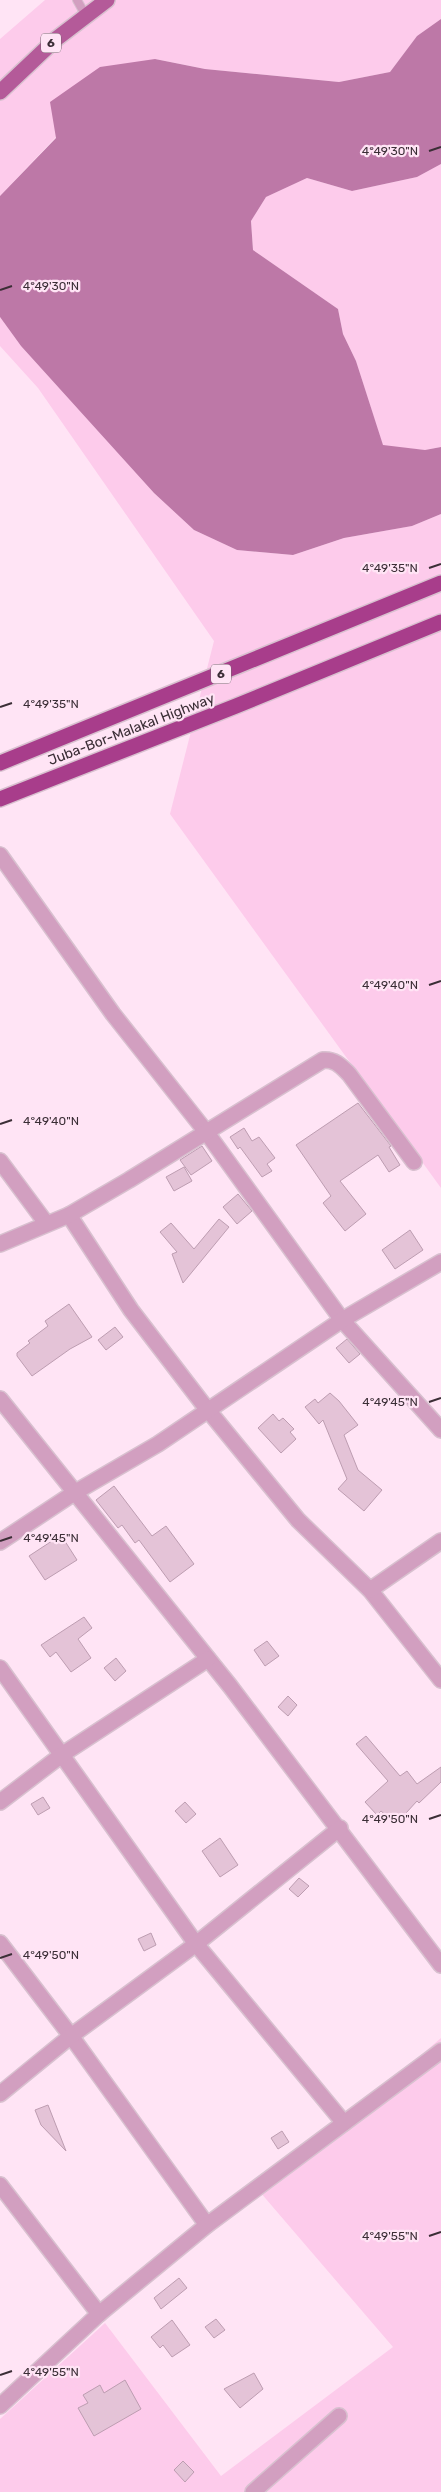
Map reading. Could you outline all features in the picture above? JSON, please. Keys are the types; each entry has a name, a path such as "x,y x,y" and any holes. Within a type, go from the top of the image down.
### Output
{"highway":[{"name":"Juba-Bor-Malakal Highway","path":"0,763 441,583"},
{"name":"Juba-Bor-Malakal Highway","path":"0,799 236,706 441,622"}],"main road":[{"name":"6","path":"0,92 56,39 107,0"}],"street":[{"path":"0,855 113,1014 207,1133 342,1320 441,1430"},
{"path":"0,1244 46,1223 69,1215 207,1133 315,1064 330,1059 349,1074 414,1162"},
{"path":"0,1161 46,1223"},
{"path":"69,1215 131,1310 208,1410 298,1520 370,1590 441,1680"},
{"path":"0,1542 74,1493 158,1444 342,1320 441,1262"},
{"path":"0,1399 208,1659 340,1828 441,1965"},
{"path":"370,1590 441,1541"},
{"path":"0,1802 63,1754 208,1659"},
{"path":"0,1668 63,1754 196,1944 344,2123"},
{"path":"0,2094 71,2036 196,1944 340,1828"},
{"path":"0,1943 71,2036 207,2225"},
{"path":"0,2406 99,2314 207,2225 441,2051"},
{"path":"0,2185 99,2314"},
{"path":"253,2492 339,2416"}],"lane":[{"path":"77,0 86,16"}],"shaded area":[{"path":"45,0 441,0 441,19 417,36 390,72 339,82 205,69 155,59 56,137 0,196 0,39"},
{"path":"441,19 441,164 417,177 352,191 307,178 266,197 251,221 253,250 338,309 343,334 356,361 383,445 425,450 441,447 441,514 412,526 344,538 293,555 237,550 194,530 154,493 21,346 0,317 0,196 56,138 50,102 100,67 155,59 205,69 339,82 390,72 417,36"},
{"path":"441,164 441,447 425,450 383,446 356,361 343,334 338,309 253,250 251,221 266,197 307,178 352,191 417,177"},
{"path":"0,317 21,346 154,493 194,530 237,550 293,555 344,538 412,526 441,514 441,1188 170,814 214,641 38,388 0,346"},
{"path":"441,2038 441,2492 0,2492 0,2419 105,2323 221,2476 393,2347 260,2192"}],"building":[{"path":"358,1103 391,1146 389,1147 400,1165 389,1172 378,1155 340,1181 366,1214 345,1231 323,1203 331,1196 296,1145"},
{"path":"244,1128 252,1141 259,1137 275,1158 267,1164 272,1171 262,1177 240,1147 238,1149 230,1137"},
{"path":"202,1146 212,1161 191,1175 180,1160"},
{"path":"184,1167 192,1181 174,1191 166,1177"},
{"path":"238,1194 252,1211 237,1224 223,1207"},
{"path":"219,1219 229,1227 183,1283 172,1254 177,1252 160,1232 171,1223 194,1249"},
{"path":"410,1230 423,1250 395,1269 382,1250"},
{"path":"69,1304 92,1337 70,1349 32,1376 17,1356 17,1353 30,1343 28,1341 48,1326 45,1321"},
{"path":"115,1327 123,1337 106,1350 98,1340"},
{"path":"347,1339 360,1354 349,1363 336,1348"},
{"path":"330,1393 339,1401 358,1425 344,1435 358,1470 382,1490 364,1511 338,1489 347,1479 323,1420 319,1424 305,1407 315,1399 318,1403"},
{"path":"273,1414 279,1421 283,1418 294,1429 290,1432 296,1439 281,1453 258,1428"},
{"path":"114,1486 152,1536 166,1526 194,1564 170,1582 139,1540 135,1543 122,1525 118,1528 96,1500"},
{"path":"61,1535 77,1560 45,1580 29,1556"},
{"path":"84,1617 92,1628 78,1639 91,1658 71,1672 56,1652 50,1657 41,1645"},
{"path":"267,1641 279,1656 265,1666 254,1650"},
{"path":"116,1658 126,1671 115,1681 104,1668"},
{"path":"288,1696 297,1705 288,1716 278,1707"},
{"path":"366,1736 400,1776 407,1771 417,1784 441,1767 441,1782 419,1803 417,1801 396,1824 381,1811 377,1815 365,1802 388,1781 356,1744"},
{"path":"43,1797 50,1808 38,1815 31,1804"},
{"path":"185,1802 196,1814 186,1823 175,1811"},
{"path":"220,1838 238,1865 220,1877 202,1851"},
{"path":"299,1878 309,1886 298,1897 289,1889"},
{"path":"151,1933 156,1945 144,1951 138,1939"},
{"path":"48,2105 66,2151 41,2125 35,2110"},
{"path":"282,2131 289,2142 278,2149 271,2138"},
{"path":"179,2278 187,2288 161,2309 154,2298"},
{"path":"216,2319 225,2330 214,2338 205,2327"},
{"path":"172,2320 190,2345 172,2357 163,2345 160,2348 151,2337"},
{"path":"254,2373 263,2389 240,2408 224,2389"},
{"path":"125,2380 141,2409 94,2436 78,2408 88,2403 83,2395 100,2385 104,2393"},
{"path":"183,2461 194,2472 185,2482 174,2470"}]}
